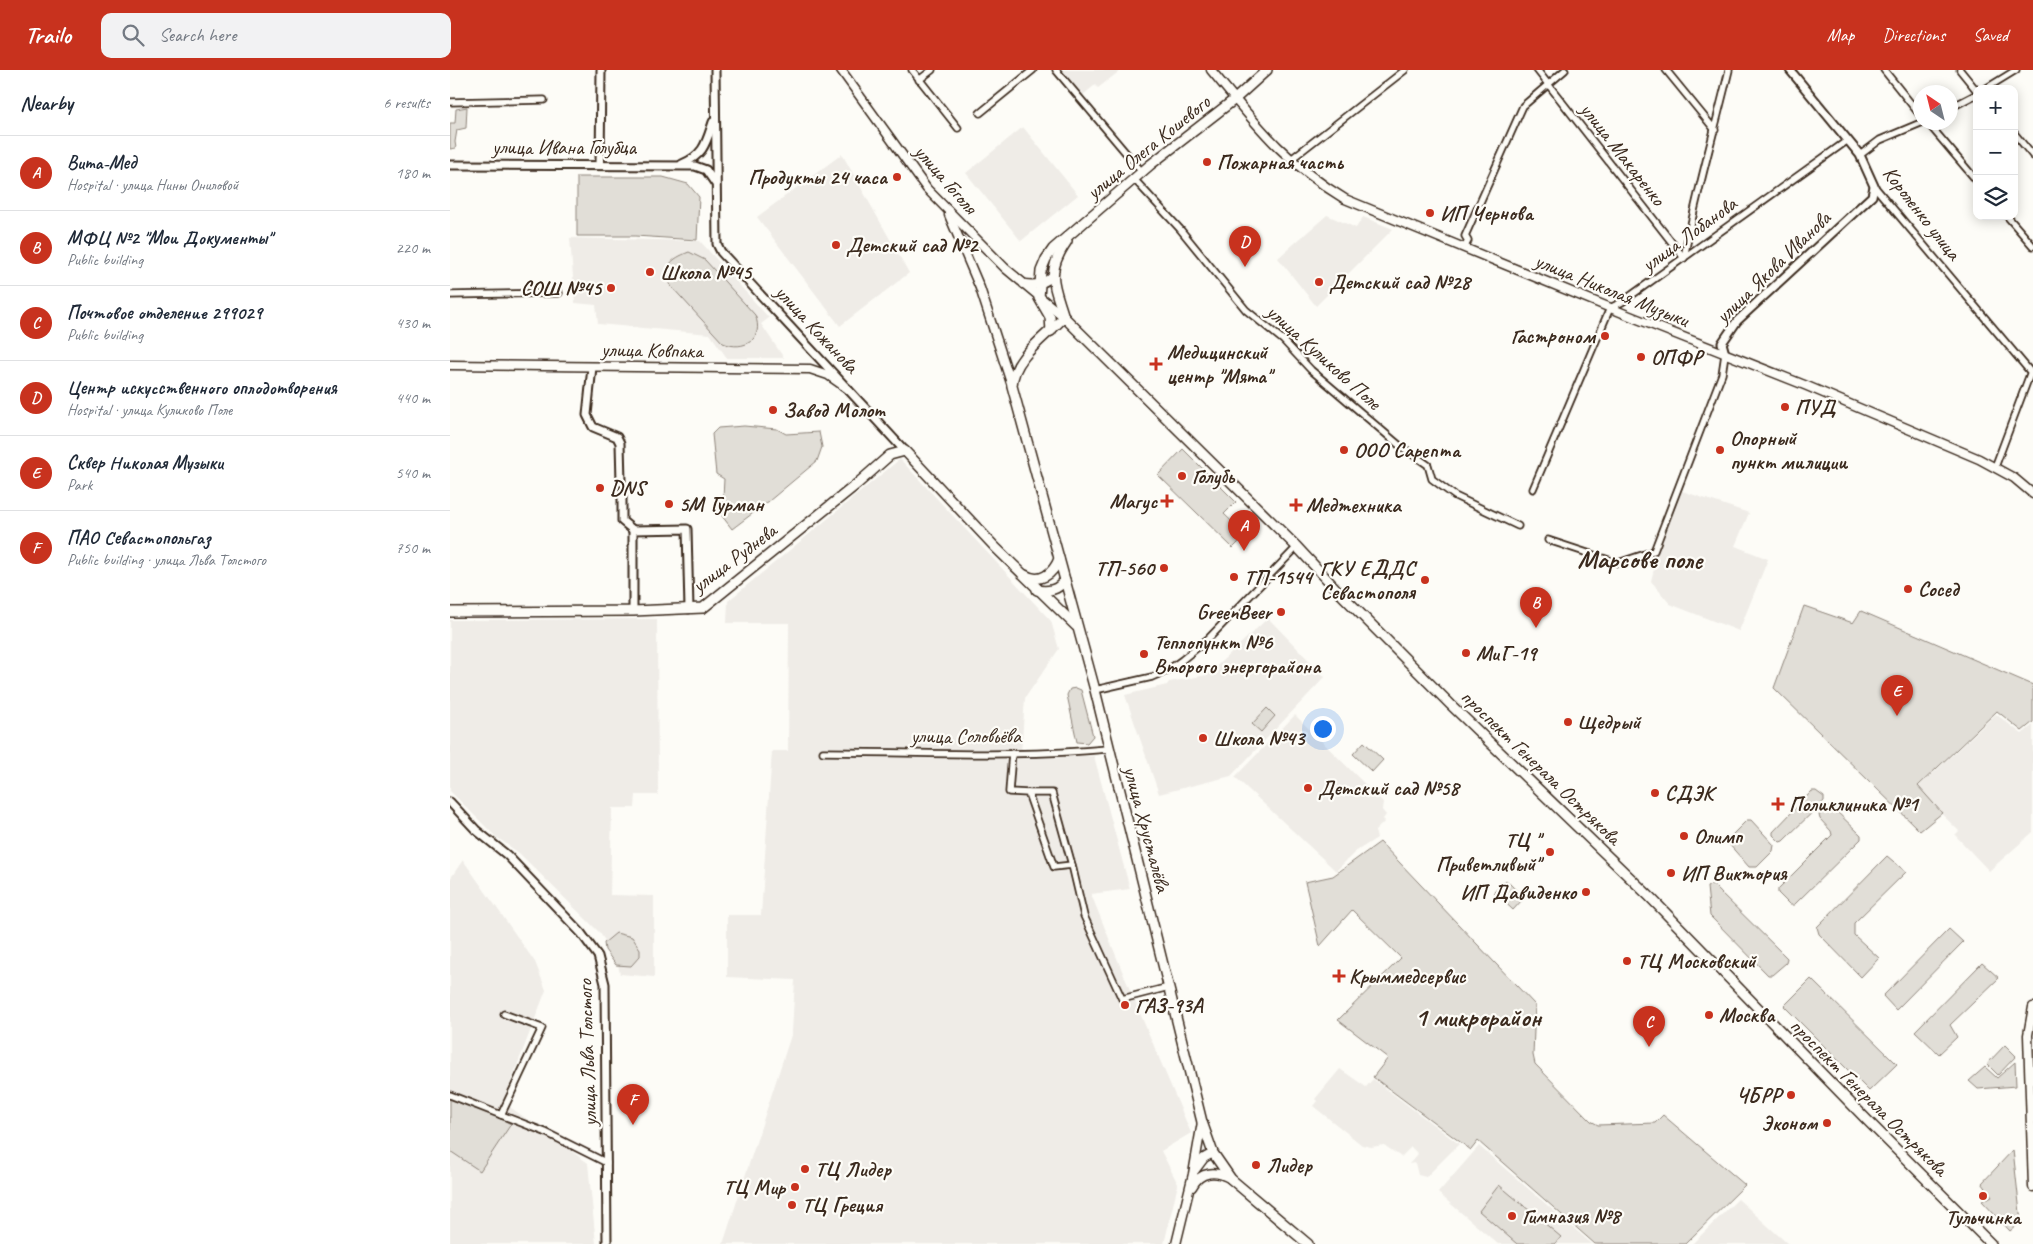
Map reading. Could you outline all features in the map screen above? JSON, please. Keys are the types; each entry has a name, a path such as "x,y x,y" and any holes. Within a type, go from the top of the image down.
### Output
{"main road":[{"name":"улица Гоголя","path":"841,70 927,189 1005,268 1064,317"},
{"name":"улица Николая Музыки","path":"1211,70 1258,128 1290,160 1321,185 1345,199 1610,308 1807,386 1995,467 2032,491"},
{"name":"улица Олега Кошевого","path":"1039,298 1041,271 1046,259 1054,249 1142,172 1235,99 1267,70"},
{"name":"улица Хрусталёва","path":"942,205 950,216 980,288 1012,386 1094,690 1202,1122 1212,1153 1231,1179 1308,1244"},
{"name":"улица Олега Кошевого","path":"1052,276 1057,259 1074,231"},
{"path":"1012,386 1012,377 1020,362 1064,317 1052,276 1041,284 1024,284"},
{"path":"1039,298 1050,317 1051,331"},
{"name":"проспект Генерала Острякова","path":"1064,317 1297,547 1451,705 1650,897 1867,1120 1991,1244"},
{"name":"улица Ковпака","path":"450,366 810,369 828,376 848,389"},
{"name":"улица Руднева","path":"450,612 633,611 703,608 858,484 890,455 904,451"},
{"name":"улица Кожанова","path":"904,451 1020,573 1076,627"},
{"path":"1020,573 1029,578 1039,578 1048,575 1055,568 1059,559"},
{"path":"1037,590 1053,590 1061,586 1065,580"},
{"path":"2033,1007 2028,1035 2033,1187"},
{"path":"1176,1244 1193,1174 1202,1122"},
{"path":"1193,1174 1204,1158 1212,1153"},
{"path":"1188,1195 1196,1179 1205,1174 1218,1173 1231,1179"}],"street":[{"path":"600,164 601,70"},
{"name":"улица Кожанова","path":"715,70 716,236 722,252 904,451"},
{"path":"912,70 958,128"},
{"path":"919,80 932,70"},
{"path":"980,113 1033,70"},
{"path":"1056,70 1142,172"},
{"path":"1290,160 1405,70"},
{"name":"улица Макаренко","path":"1537,70 1684,258"},
{"path":"1464,248 1468,241 1465,236 1523,106 1565,70"},
{"path":"1666,70 1715,130"},
{"path":"1684,258 1694,207 1729,70"},
{"name":"Короленко улица","path":"1790,70 1860,155 1874,186 2032,375 1995,467"},
{"path":"1884,70 1913,106"},
{"path":"1960,70 1973,87"},
{"path":"1992,85 2016,70"},
{"path":"1958,103 1973,94"},
{"path":"450,102 544,100"},
{"path":"678,166 694,158 701,151 714,117"},
{"path":"1860,155 1880,140 1913,127"},
{"path":"1932,130 1973,176"},
{"path":"2018,138 2033,156"},
{"name":"улица Лобанова","path":"1610,308 1622,302 1848,140"},
{"name":"улица Ивана Голубца","path":"450,165 600,164 701,167 708,172 716,186"},
{"name":"улица Куликово Поле","path":"1134,180 1180,229 1246,310 1283,340 1311,370 1399,445 1428,465 1432,479 1455,496 1518,526"},
{"name":"улица Якова Иванова","path":"1548,540 1618,564 1654,551 1722,374 1725,354 1722,342 1737,322 1872,196 1874,186"},
{"path":"2010,220 2033,246"},
{"path":"450,296 559,293"},
{"path":"1533,489 1610,308"},
{"path":"592,367 588,421 593,427 617,437 620,443 621,482"},
{"name":"улица Руднева","path":"890,455 896,442"},
{"path":"622,492 622,521 633,530 687,529 689,609"},
{"path":"633,530 633,611"},
{"path":"1094,690 1152,677 1168,670 1209,638 1297,547"},
{"name":"улица Соловьёва","path":"823,752 1012,753 1076,752 1108,749"},
{"path":"1012,753 1009,792 1052,793 1084,916 1122,998 1169,987"},
{"path":"1028,793 1054,867 1072,866"},
{"name":"улица Льва Толстого","path":"450,802 476,830 507,854 581,933 598,956 605,984 608,1244"},
{"path":"501,1115 542,1028 504,1014"},
{"path":"450,1095 545,1132 607,1163"}],"shaded area":[{"path":"1062,70 1121,70 1098,88 1095,85 1083,95"},
{"path":"467,107 466,128 457,130 456,148 450,149 450,123 455,123 456,109"},
{"path":"1023,127 1078,195 1021,241 966,173"},
{"name":"Детский сад №2","path":"842,154 909,273 840,326 757,217"},
{"path":"577,177 663,177 688,184 699,197 697,240 635,236 577,236"},
{"name":"Детский сад №28","path":"1327,215 1356,228 1363,217 1393,229 1316,306 1278,258"},
{"name":"Школа №45","path":"570,238 700,241 769,318 761,324 784,358 727,358 710,334 598,324 596,305 575,303"},
{"path":"689,252 705,260 755,315 757,331 751,341 738,346 723,343 671,286 667,273 670,264 677,257"},
{"path":"744,426 777,429 786,434 819,432 822,447 817,461 732,529 722,516 724,479 716,474 712,434 718,428"},
{"path":"1183,449 1236,502 1224,514 1246,535 1233,548 1158,475"},
{"path":"900,459 1051,621 1059,649 1025,698 1021,755 1094,756 1130,889 1091,894 1191,1133 1161,1151 1178,1184 1164,1244 723,1244 792,1032 795,980 727,977 727,915 761,915 772,751 788,751 789,623 727,623 728,601"},
{"path":"1682,491 1749,513 1735,546 1768,559 1739,631 1670,604 1651,581 1658,553"},
{"path":"1804,606 1853,623 1861,611 2033,685 2033,722 2022,731 1997,711 1918,786 1942,813 1920,831 1774,688"},
{"name":"Школа №43","path":"1268,618 1325,677 1231,776 1159,794 1125,695 1167,685 1169,682 1207,675"},
{"path":"657,619 658,795 636,795 635,808 612,808 610,895 654,896 654,977 620,974 617,960 600,933 519,853 495,836 450,791 450,620"},
{"path":"1076,688 1081,690 1093,736 1087,743 1077,742 1067,695 1070,689"},
{"path":"1267,708 1275,716 1261,732 1252,724"},
{"path":"1996,714 2022,734 2033,725 2033,832 1989,871 1955,835 1959,831 1916,789"},
{"name":"Детский сад №58","path":"1295,715 1383,802 1382,810 1386,815 1383,819 1385,821 1375,831 1377,838 1355,852 1336,871 1235,777"},
{"path":"1364,742 1383,760 1372,772 1353,754"},
{"path":"1812,791 1816,791 1824,797 1824,801 1780,842 1773,835 1773,832"},
{"path":"1828,807 1832,807 1861,835 1861,839 1794,905 1790,905 1778,893 1778,889 1832,835 1819,815"},
{"path":"1747,820 1751,820 1774,845 1773,851 1757,867 1749,867 1728,843 1728,839"},
{"path":"1380,842 1535,1005 1533,1055 1535,1064 1591,1121 1598,1125 1655,1123 1663,1115 1745,1185 1685,1244 1595,1244 1478,1141 1471,1150 1373,1077 1388,1058 1338,1020 1401,958 1352,910 1320,946 1305,882 1333,876"},
{"path":"1887,856 1906,872 1854,923 1854,935 1879,958 1861,977 1819,934 1817,927"},
{"path":"463,860 535,962 546,990 503,1102 588,1163 596,1244 450,1244 450,879"},
{"path":"1506,880 1524,898 1513,910 1494,892"},
{"path":"1712,884 1787,958 1786,963 1772,975 1768,975 1710,916 1707,887"},
{"path":"1949,929 1963,942 1896,1010 1883,996"},
{"path":"616,933 632,937 640,949 640,956 631,966 616,965 605,950 604,943"},
{"path":"1982,963 1999,978 1950,1025 1957,1037 1939,1054 1915,1031"},
{"path":"1811,979 1897,1064 1869,1091 1784,1006"},
{"path":"2005,1045 2016,1056 1998,1075 1987,1064"},
{"path":"2015,1062 2016,1086 1978,1089 1969,1081 1985,1067 1997,1078"},
{"path":"1340,1069 1366,1087 1373,1079 1459,1144 1426,1177 1418,1175 1415,1163 1409,1164 1418,1154 1411,1147 1401,1157 1384,1145 1371,1147 1362,1145 1313,1106 1317,1101 1315,1099"},
{"path":"450,1099 482,1109 511,1124 480,1171 450,1151"},
{"name":"Гимназия №8","path":"1479,1146 1592,1244 1498,1244 1438,1193"},
{"path":"2013,1150 2021,1222 2010,1231 1982,1201 1992,1196 1982,1183"},
{"path":"1499,1185 1561,1237 1555,1244 1517,1244 1479,1211"},
{"path":"1738,1199 1788,1244 1692,1244"}],"place":[{"name":"Пожарная часть","path":"1207,162"},
{"name":"Продукты 24 часа","path":"897,177"},
{"name":"ИП Чернова","path":"1430,213"},
{"name":"Детский сад №2","path":"836,245"},
{"name":"Центр искусственного оплодотворения","path":"1245,267"},
{"name":"Школа №45","path":"650,272"},
{"name":"Детский сад №28","path":"1319,282"},
{"name":"СОШ №45","path":"611,288"},
{"name":"Гастроном","path":"1605,336"},
{"name":"ОПФР","path":"1641,357"},
{"name":"Медицинский центр \"Мята\"","path":"1156,364"},
{"name":"ПУД","path":"1785,407"},
{"name":"Завод Молот","path":"773,410"},
{"name":"ООО Сарепта","path":"1344,450"},
{"name":"Опорный пункт милиции","path":"1720,450"},
{"name":"Голубь","path":"1182,476"},
{"name":"DNS","path":"600,488"},
{"name":"Магус","path":"1167,501"},
{"name":"5М Гурман","path":"669,504"},
{"name":"Медтехника","path":"1296,505"},
{"name":"Вита-Мед","path":"1244,551"},
{"name":"ТП-560","path":"1164,568"},
{"name":"ТП-1544","path":"1234,577"},
{"name":"ГКУ ЕДДС Севастополя","path":"1425,580"},
{"name":"Сосед","path":"1908,589"},
{"name":"GreenBeer","path":"1281,612"},
{"name":"МФЦ №2 \"Мои Документы\"","path":"1536,628"},
{"name":"МиГ-19","path":"1466,653"},
{"name":"Теплопункт №6 Второго энергорайона","path":"1144,654"},
{"name":"Сквер Николая Музыки","path":"1897,716"},
{"name":"Щедрый","path":"1568,722"},
{"name":"Школа №43","path":"1203,738"},
{"name":"Детский сад №58","path":"1308,788"},
{"name":"СДЭК","path":"1655,793"},
{"name":"Поликлиника №1","path":"1778,804"},
{"name":"Олимп","path":"1684,836"},
{"name":"ТЦ \" Приветливый\"","path":"1550,852"},
{"name":"ИП Виктория","path":"1671,873"},
{"name":"ИП Давиденко","path":"1586,892"},
{"name":"ТЦ Московский","path":"1627,961"},
{"name":"Крыммедсервис","path":"1339,976"},
{"name":"ГАЗ-93А","path":"1125,1005"},
{"name":"Москва","path":"1709,1015"},
{"name":"Почтовое отделение 299029","path":"1649,1047"},
{"name":"ЧБРР","path":"1791,1095"},
{"name":"Эконом","path":"1827,1123"},
{"name":"ПАО Севастопольгаз","path":"633,1125"},
{"name":"Лидер","path":"1256,1165"},
{"name":"ТЦ Лидер","path":"805,1169"},
{"name":"ТЦ Мир","path":"795,1187"},
{"name":"Тульчинка","path":"1983,1196"},
{"name":"ТЦ Греция","path":"792,1205"},
{"name":"Гимназия №8","path":"1512,1216"}],"district":[{"name":"Марсове поле","path":"1640,559"},
{"name":"1 микрорайон","path":"1478,1017"}]}
